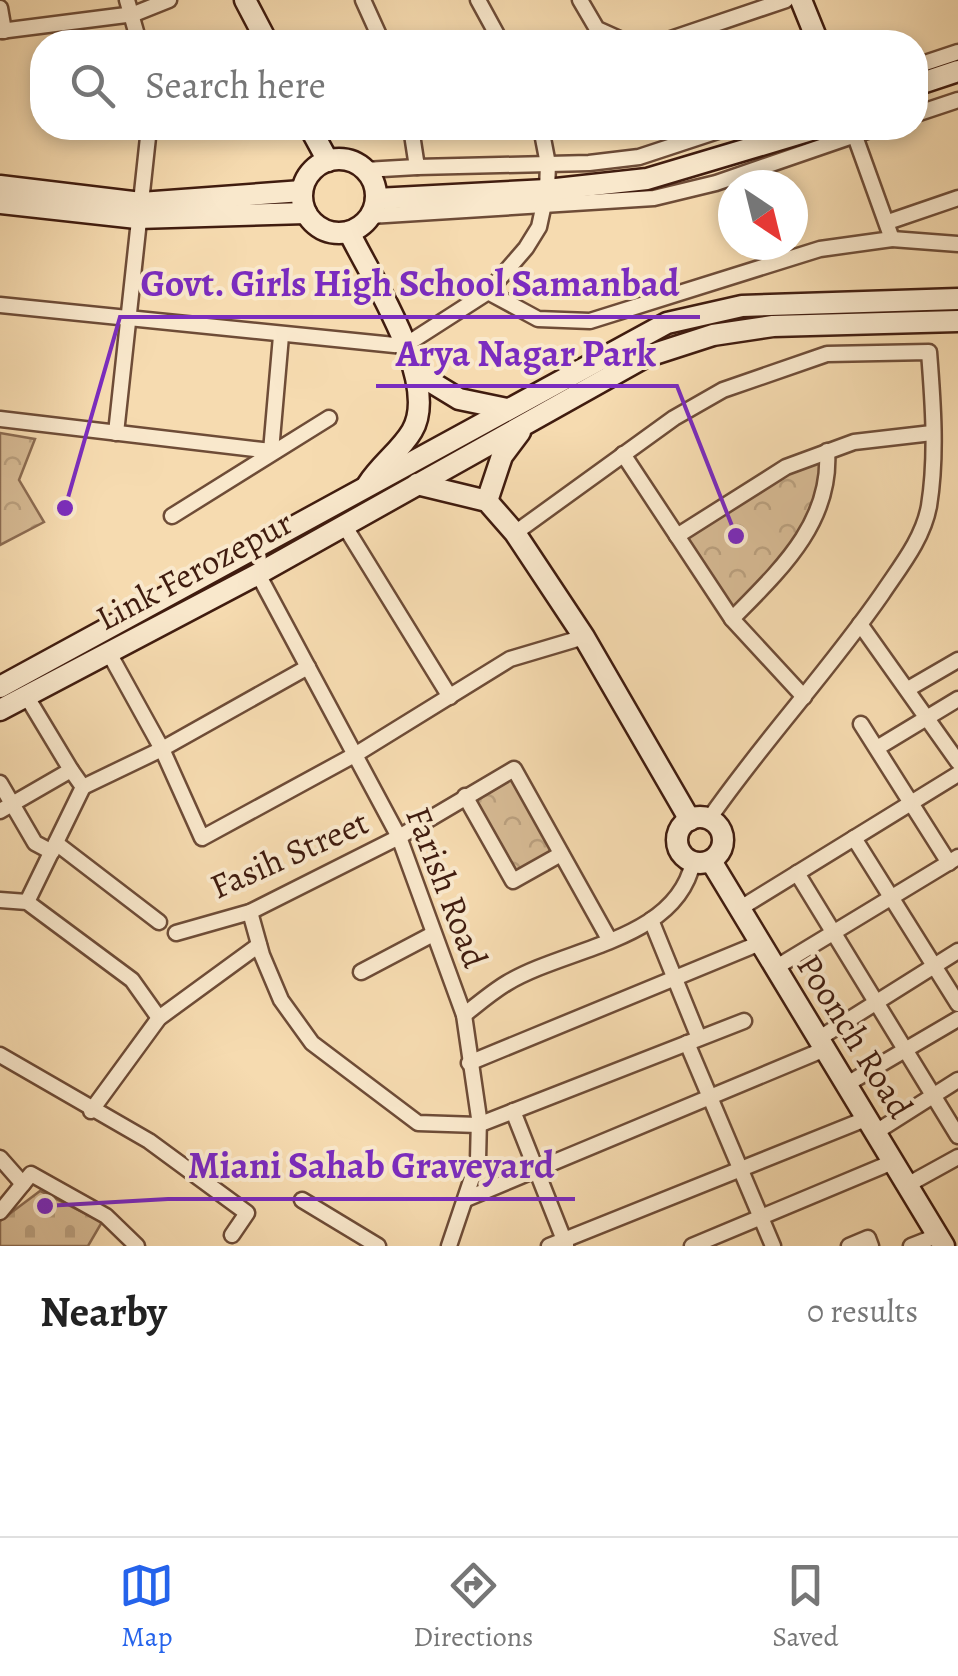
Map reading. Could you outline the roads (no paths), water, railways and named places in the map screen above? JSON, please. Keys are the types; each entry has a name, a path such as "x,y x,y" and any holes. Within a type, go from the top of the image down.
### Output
{"main road":[{"path":"244,0 260,30"},
{"path":"801,0 813,30"},
{"path":"928,81 958,70"},
{"path":"928,93 958,83"},
{"path":"317,140 328,161"},
{"path":"547,186 646,170 746,140"},
{"path":"372,194 648,178 777,140"},
{"path":"349,232 324,230 306,214 302,191 311,172 328,161 354,162 372,194"},
{"path":"0,186 139,210 302,191"},
{"path":"349,232 372,194"},
{"path":"0,202 306,214"},
{"path":"349,232 418,374 419,403 411,434 384,460 364,490"},
{"name":"Link Ferozepur","path":"0,710 31,687 364,490 624,343 698,314 742,306 958,300"},
{"name":"Link Ferozepur","path":"0,687 31,687 109,653 645,357 714,335 773,326 958,320"},
{"path":"418,374 459,399 507,409"},
{"path":"488,501 502,456 514,436 532,422"},
{"path":"417,484 488,501 515,533 699,820 723,836 721,850 702,861 678,842 699,820"},
{"name":"Poonch Road","path":"702,861 739,909 942,1240"}],"street":[{"path":"0,8 2,31 168,0"},
{"path":"363,0 377,30"},
{"path":"478,0 494,30"},
{"path":"580,0 597,30"},
{"path":"697,30 786,0"},
{"path":"928,62 958,52"},
{"path":"928,110 958,100"},
{"path":"116,433 148,140"},
{"path":"413,140 417,168"},
{"path":"0,305 404,346 488,292 526,248 547,186 542,140"},
{"path":"547,186 692,140"},
{"path":"372,194 417,168 654,198 716,183 830,140"},
{"path":"857,140 892,239"},
{"path":"888,222 958,198"},
{"path":"488,292 538,320 590,321 820,250 892,239 958,244"},
{"path":"271,451 281,336"},
{"path":"515,533 674,418 723,390 827,354 929,352 929,508 914,548 804,697 699,820"},
{"path":"172,516 271,451 330,418"},
{"path":"0,419 271,451"},
{"path":"676,536 768,476 827,452 854,442 932,434"},
{"path":"732,619 784,562 819,512 826,494 827,452"},
{"path":"622,454 732,619 804,697"},
{"path":"344,525 450,697"},
{"name":"Farish Road","path":"258,574 358,753 399,838 464,1015 478,1125 478,1160 449,1246"},
{"path":"860,624 958,762"},
{"path":"109,653 162,750 202,838 358,753 510,659 584,637"},
{"path":"908,689 958,660"},
{"path":"27,902 83,787 162,750 308,667"},
{"path":"31,687 83,787"},
{"path":"877,748 958,699"},
{"path":"775,968 954,860 911,802 862,724"},
{"name":"Fasih Street","path":"176,933 250,912 399,838 514,769 609,939"},
{"path":"6,808 71,770"},
{"path":"739,909 958,774"},
{"path":"0,784 6,808 35,843 54,848 159,922"},
{"path":"464,796 513,881 562,854"},
{"path":"854,838 958,1004"},
{"path":"464,1015 508,982 651,920 680,895 702,861"},
{"path":"797,873 958,1136"},
{"path":"0,900 27,902 132,980 159,1018"},
{"path":"250,912 281,1000 312,1042 418,1123 478,1125 744,1021"},
{"path":"651,920 675,980 710,1098 773,1246"},
{"path":"361,972 433,934"},
{"path":"469,1063 760,943"},
{"path":"91,1111 159,1018 259,946"},
{"path":"466,1199 710,1098 822,1044 876,1003 958,951"},
{"path":"846,1084 958,1019"},
{"path":"0,1055 149,1142 247,1213 232,1235"},
{"path":"513,1111 560,1244 740,1170 872,1125 958,1080"},
{"path":"909,1184 958,1157"},
{"path":"0,1158 24,1184"},
{"path":"692,1246 895,1161"},
{"path":"0,1212 31,1174 106,1216 137,1246"},
{"path":"302,1200 378,1246"},
{"path":"912,1246 942,1240"},
{"path":"849,1246 869,1242"}],"waterway":[{"path":"717,325 757,318"},
{"path":"645,347 698,330"},
{"path":"0,698 211,587 509,420"}],"place":[{"name":"Govt. Girls High School Samanbad","path":"65,508"},
{"name":"Arya Nagar Park","path":"736,536"},
{"name":"Miani Sahab Graveyard","path":"45,1206"}]}
